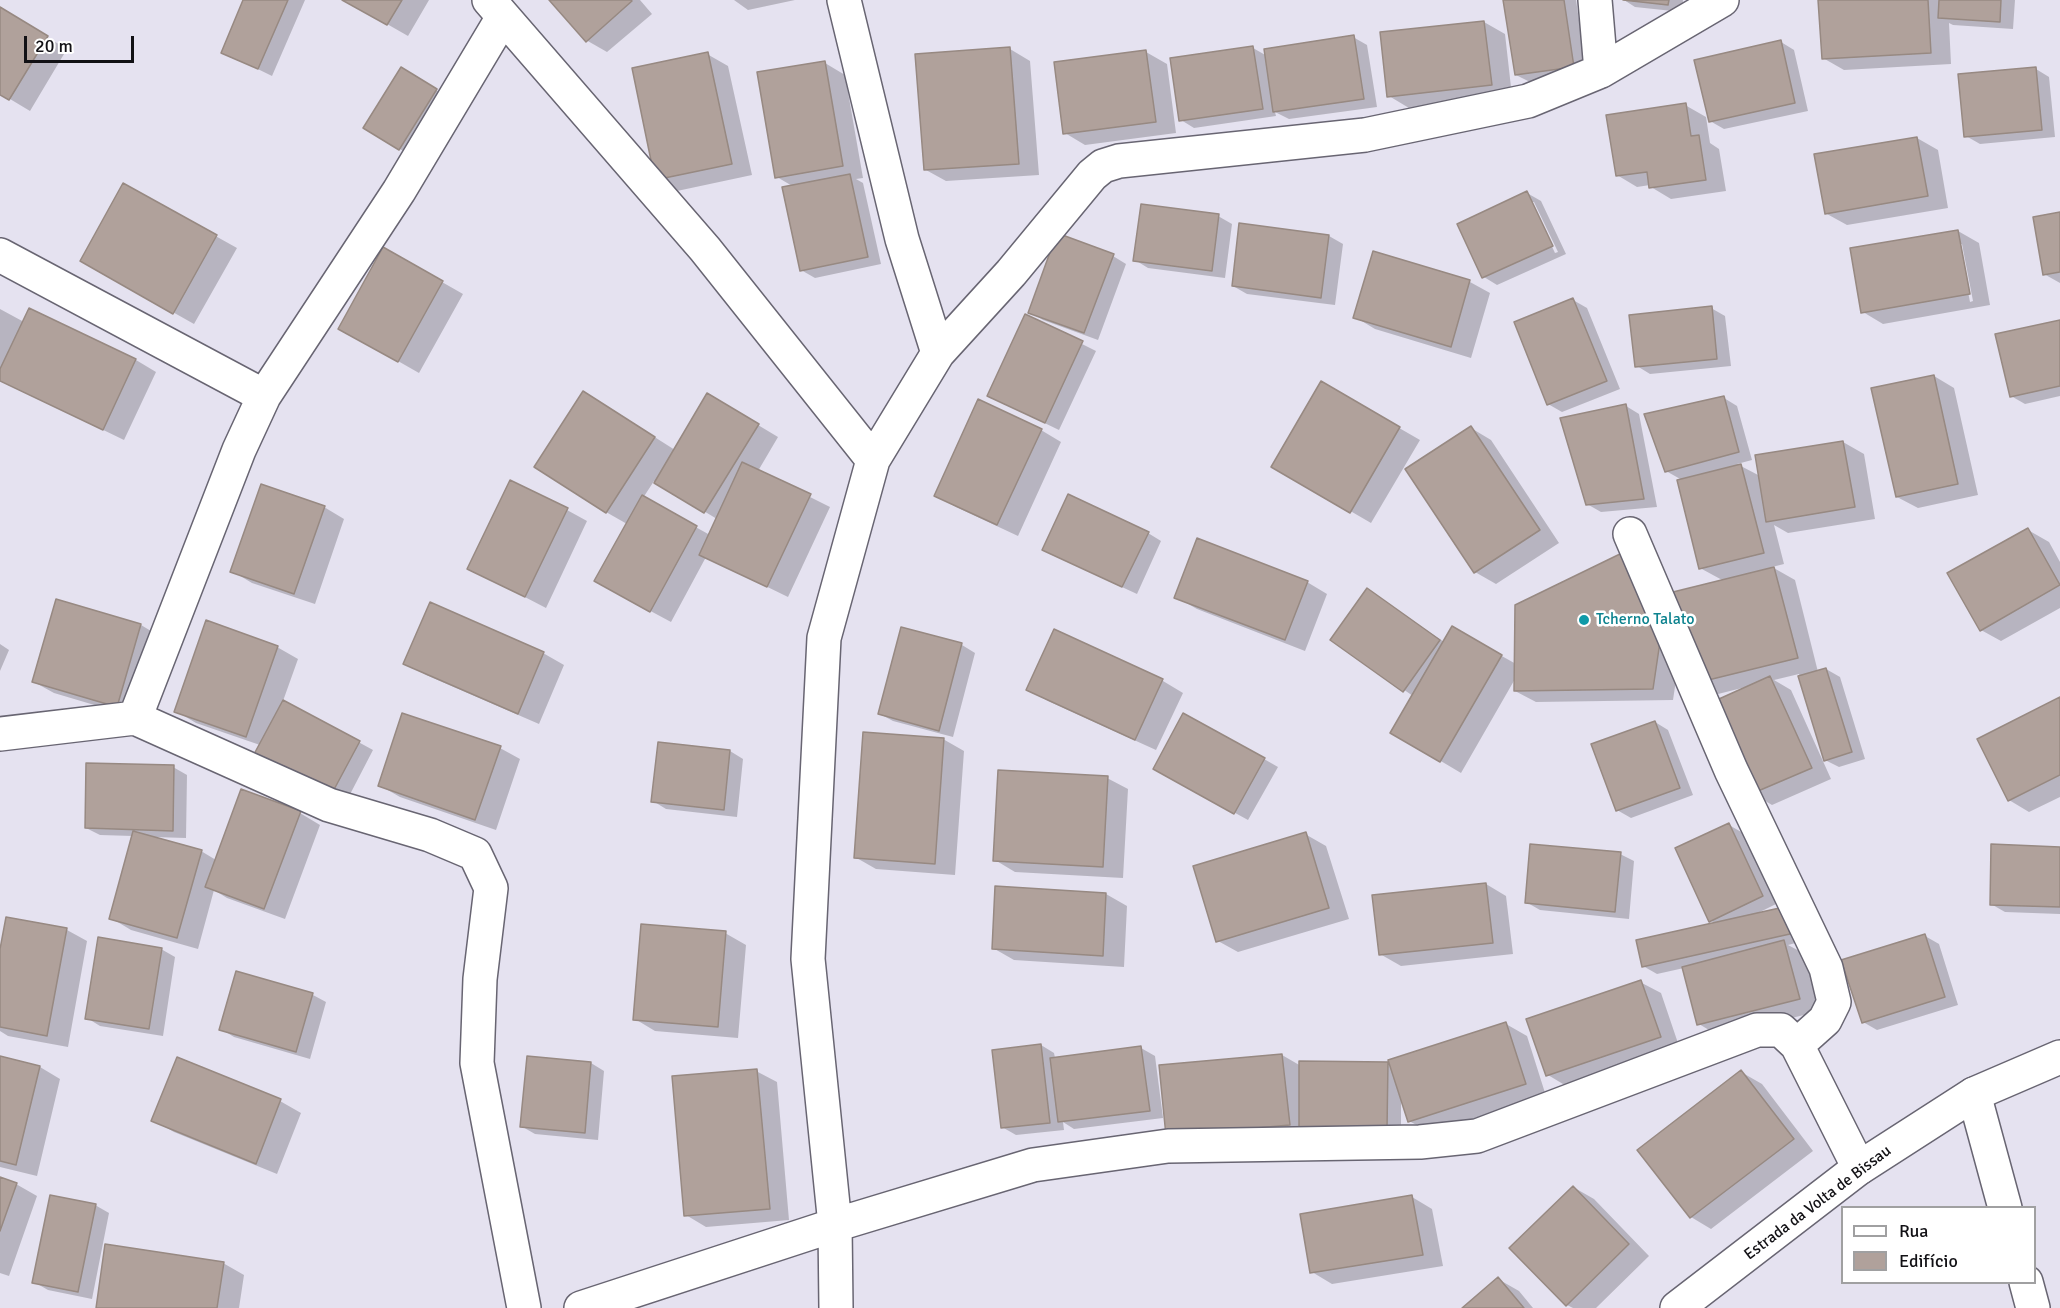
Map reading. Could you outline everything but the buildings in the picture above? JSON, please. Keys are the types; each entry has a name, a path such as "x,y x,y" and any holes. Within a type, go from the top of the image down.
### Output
{"street":[{"path":"844,0 902,239 938,353"},
{"path":"1595,0 1601,71"},
{"path":"836,1308 835,1225 808,959 824,638 873,460 938,353 1011,273 1092,175 1103,166 1119,161 1365,135 1528,100 1601,71 1722,0"},
{"path":"135,718 239,450 264,396 399,191 496,8 705,249 873,460"},
{"path":"0,255 264,396"},
{"path":"1629,534 1731,770 1826,968 1834,1002 1825,1020 1797,1045"},
{"path":"0,734 135,718 329,805 430,836 475,854 491,888 480,979 477,1064 524,1308"},
{"path":"581,1308 835,1225 1033,1165 1157,1148 1420,1142 1477,1136 1757,1030 1781,1030 1797,1045 1859,1168"},
{"name":"Estrada da Volta de Bissau","path":"1677,1308 1859,1168 1974,1094 2060,1057"},
{"path":"1974,1094 2004,1206"},
{"path":"2027,1284 2033,1308"}],"place":[{"name":"Tcherno Talato","path":"1584,620"}]}
